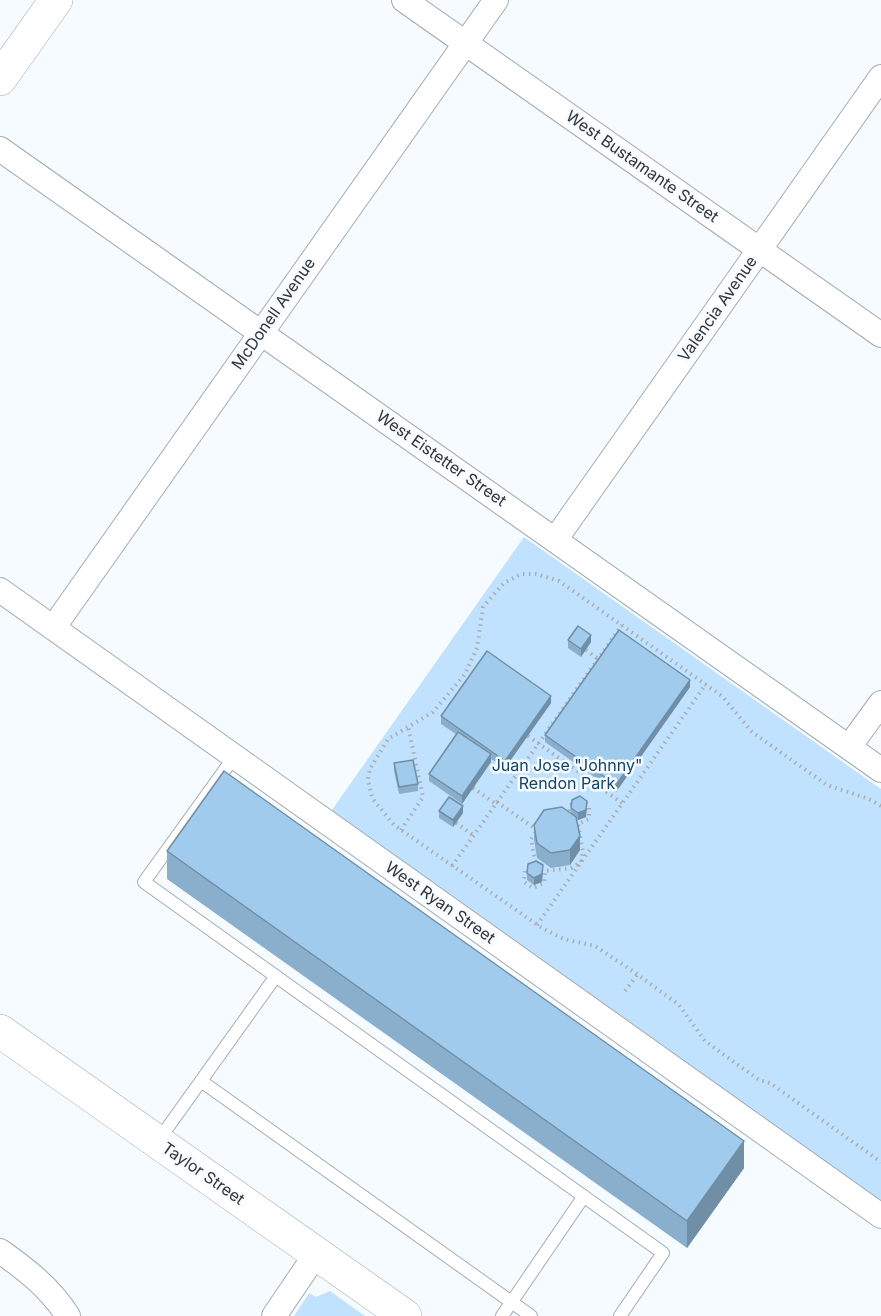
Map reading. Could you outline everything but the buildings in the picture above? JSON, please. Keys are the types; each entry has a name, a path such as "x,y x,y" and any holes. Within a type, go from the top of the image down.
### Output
{"street":[{"path":"0,79 56,0"},
{"name":"West Bustamante Street","path":"404,0 881,335"},
{"name":"McDonell Avenue","path":"53,628 496,0"},
{"name":"Valencia Avenue","path":"555,540 881,77"},
{"name":"West Eistetter Street","path":"0,150 881,770"},
{"name":"West Ryan Street","path":"0,591 881,1216"},
{"path":"849,747 881,703"},
{"name":"Taylor Street","path":"0,1031 405,1316"},
{"path":"0,1251 31,1273 57,1300 68,1316"},
{"path":"274,1316 316,1254"}],"lane":[{"path":"234,757 144,882 663,1253 620,1316"},
{"path":"158,1142 276,976"},
{"path":"201,1081 531,1316"},
{"path":"502,1316 584,1196"}],"path":[{"path":"881,806 869,799 827,785 752,732 727,700 706,684 559,581 536,574 513,577 483,607 477,648 465,674 433,712 388,739 370,769 368,779 372,798 401,830 537,925 564,939 595,946 637,974 679,1005 705,1041 759,1080 770,1083 881,1162"},
{"path":"452,866 622,625"},
{"path":"586,650 598,659"},
{"path":"537,925 706,684"},
{"path":"401,830 423,797 408,726"},
{"path":"528,736 622,803"},
{"path":"473,788 537,830"},
{"path":"569,818 570,805 581,800 589,806 589,819 578,824"},
{"path":"569,818 578,824 583,852 581,862 572,868 545,871 536,865 531,839 543,822 569,818"},
{"path":"456,823 473,835"},
{"path":"536,865 525,869 524,882 533,888 544,883 545,871"},
{"path":"626,991 637,974"}],"green space":[{"name":"Juan Jose \"Johnny\" Rendon Park","path":"524,537 881,789 881,1202 329,814"},
{"path":"330,1291 365,1316 294,1316 309,1293 316,1297"}]}
